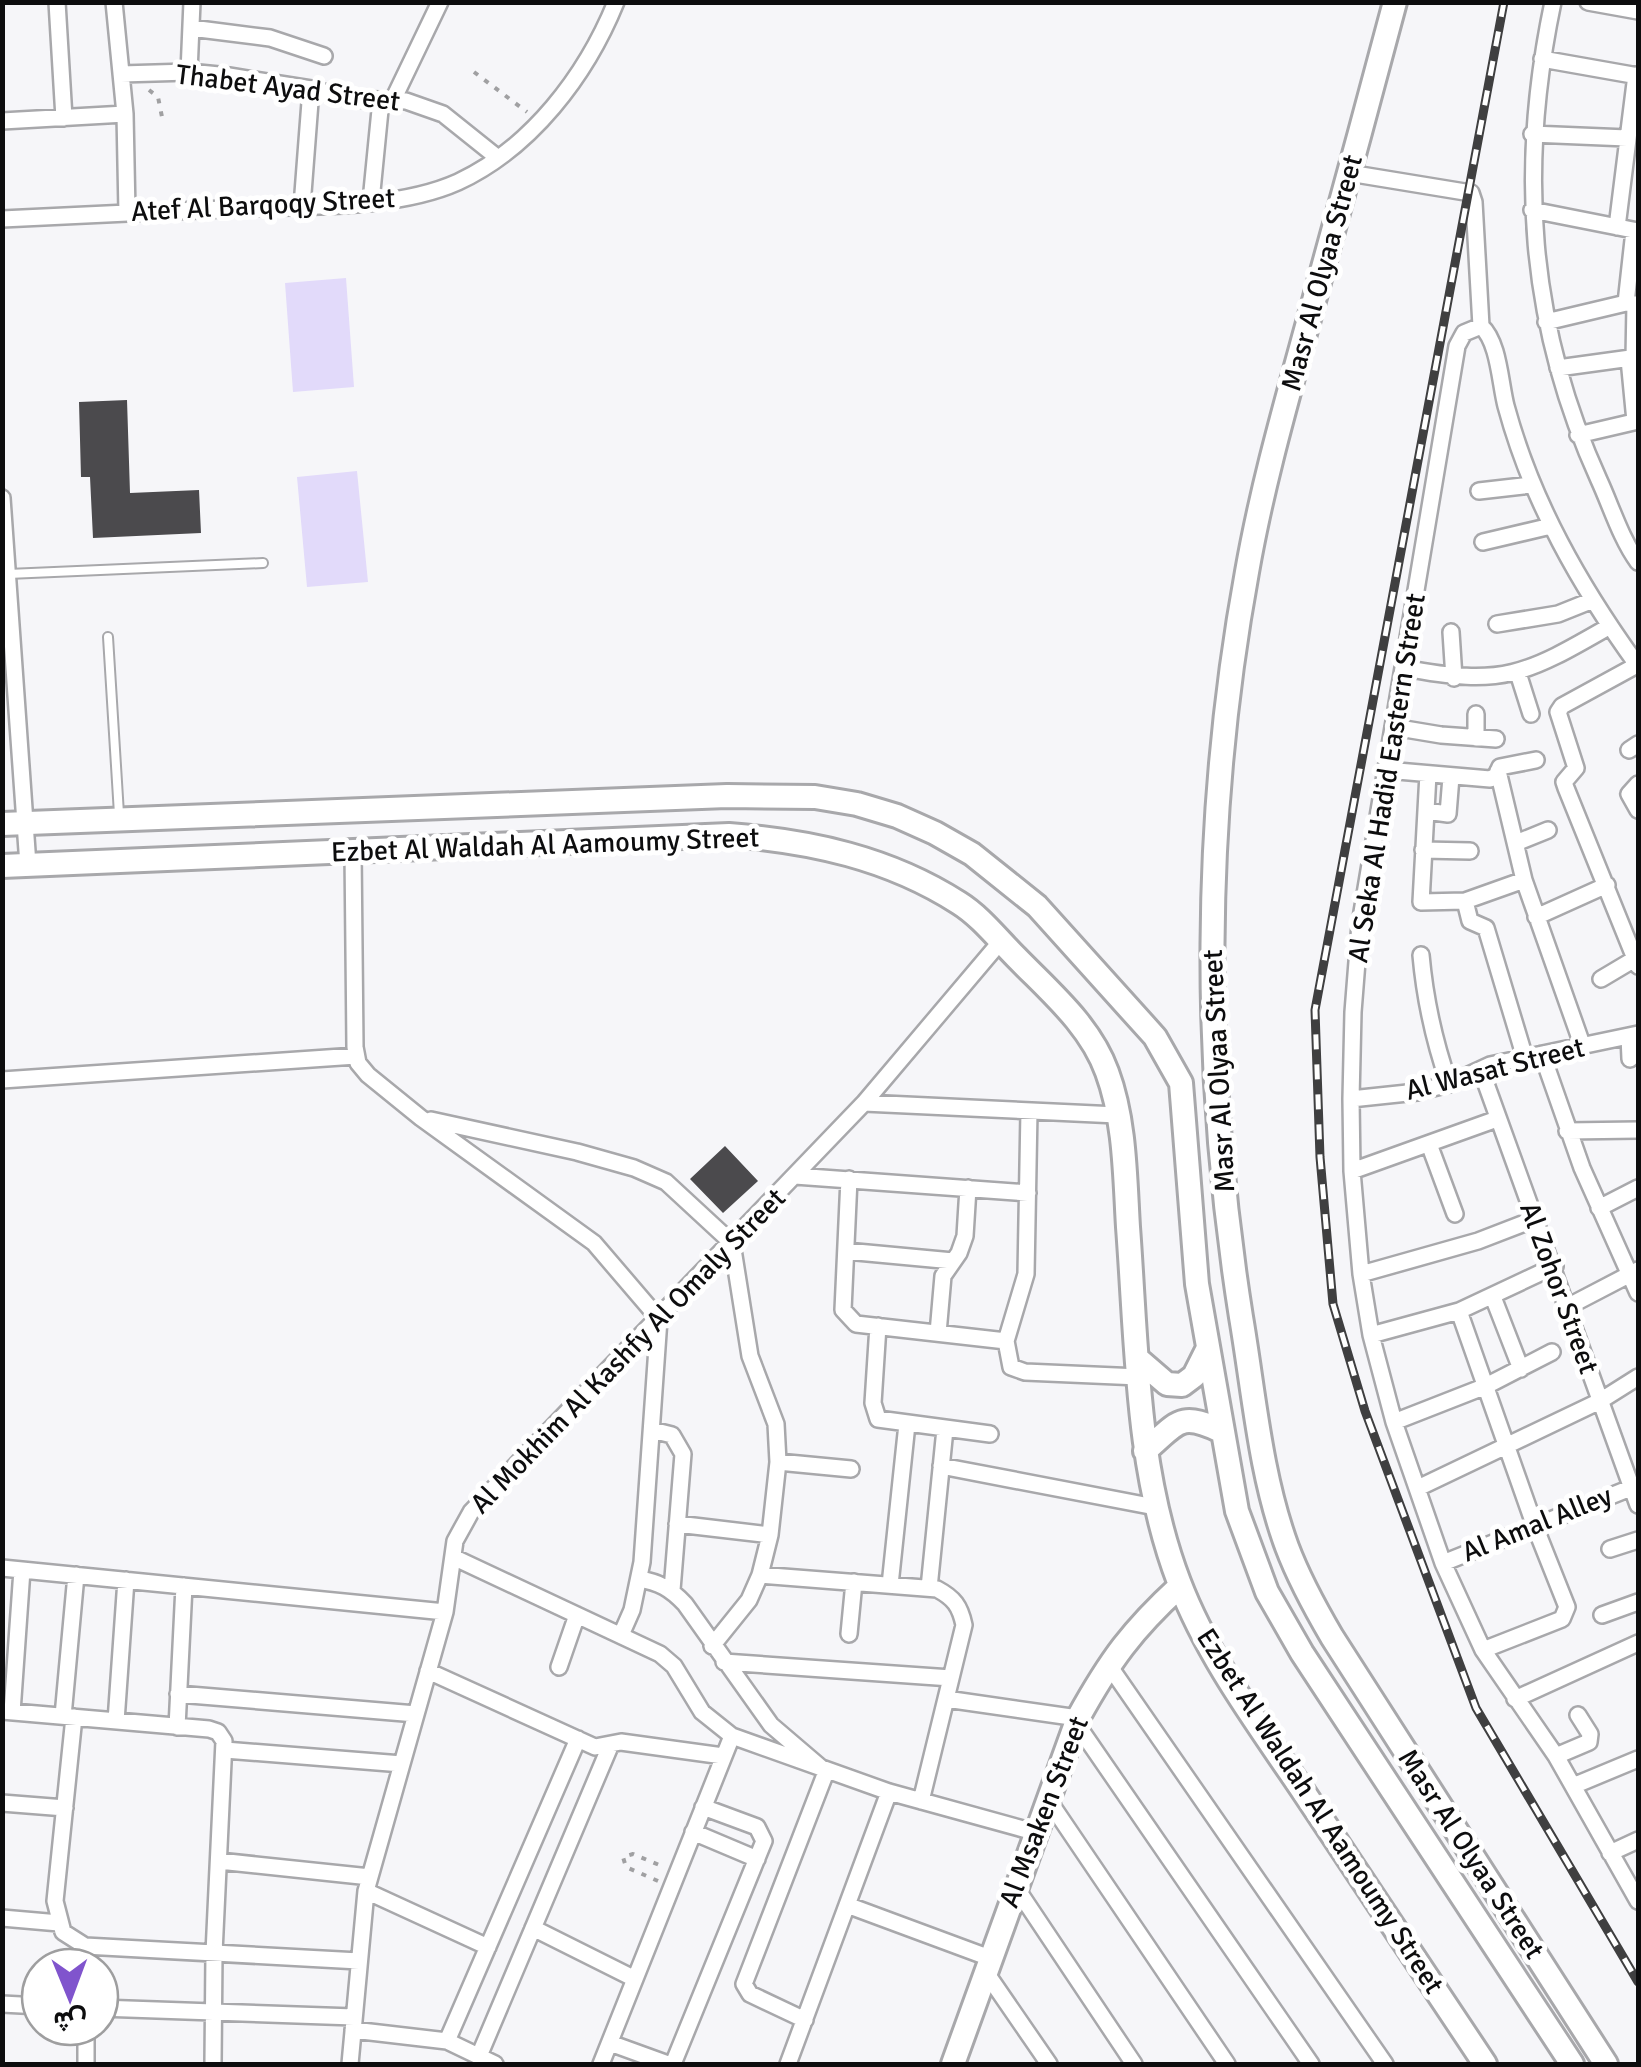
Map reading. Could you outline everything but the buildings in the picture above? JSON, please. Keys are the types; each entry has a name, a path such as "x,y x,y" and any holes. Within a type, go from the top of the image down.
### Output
{"street":[{"path":"57,2 64,118"},
{"path":"114,2 125,114 126,213"},
{"path":"189,72 192,2"},
{"path":"372,201 387,100 440,2"},
{"name":"Atef Al Barqoqy Street","path":"2,219 302,206 372,201 438,190 498,158 539,121 577,76 616,2"},
{"name":"Masr Al Olyaa Street","path":"1395,2 1270,464 1237,629 1222,751 1213,947 1217,1082 1229,1238 1266,1469 1287,1547 1332,1637 1606,2064"},
{"path":"1553,2 1532,134 1532,210 1546,322 1578,435 1637,557"},
{"path":"1588,2 1638,11"},
{"path":"190,28 270,38 324,56"},
{"path":"1542,59 1637,76 1616,228"},
{"name":"Thabet Ayad Street","path":"121,77 189,72 311,89 352,100 424,106 444,114 498,158"},
{"path":"302,206 311,89"},
{"path":"2,121 125,114"},
{"path":"1532,134 1631,134"},
{"path":"1349,173 1471,193 1481,326 1491,341 1531,485 1593,600 1638,665 1559,708 1558,716 1576,765 1564,782 1638,960 1602,979"},
{"path":"1532,210 1636,231 1633,304 1637,421 1578,435"},
{"path":"1546,322 1633,304"},
{"name":"Al Seka Al Hadid Eastern Street","path":"1481,326 1464,333 1457,346 1358,940 1351,1099 1352,1171 1361,1274 1370,1336 1394,1422 1444,1562 1483,1650 1556,1756 1638,1901"},
{"path":"1558,368 1634,358"},
{"path":"1479,491 1531,485"},
{"path":"2,498 14,823 28,865"},
{"path":"1483,542 1551,526"},
{"path":"1497,624 1558,614 1593,600"},
{"path":"1404,668 1454,678 1497,677 1550,660 1610,626"},
{"path":"1451,632 1454,678"},
{"path":"1518,672 1531,714"},
{"path":"1476,714 1476,738"},
{"path":"1394,727 1496,739"},
{"path":"1386,770 1490,779 1500,767 1536,760"},
{"path":"1498,771 1524,880 1582,1047"},
{"path":"1428,774 1421,902 1465,901 1524,880"},
{"path":"1426,811 1448,814 1452,776"},
{"path":"1634,789 1638,810"},
{"path":"728,796 728,835"},
{"name":"Ezbet Al Waldah Al Aamoumy Street","path":"14,823 728,796 815,797 856,804 897,816 972,854 1037,906 1155,1037 1180,1083"},
{"path":"462,806 464,846"},
{"path":"204,816 205,858"},
{"path":"1516,843 1548,830"},
{"name":"Ezbet Al Waldah Al Aamoumy Street","path":"2,866 728,835 794,842 874,862 962,905 1083,1028 1108,1074 1118,1116 1145,1451 1156,1506 1180,1586 1226,1677 1485,2064"},
{"path":"1423,850 1470,850"},
{"path":"354,851 356,1056 368,1075 420,1118 594,1243 658,1319 639,1579 621,1635"},
{"path":"1536,917 1607,885"},
{"path":"1465,901 1470,921 1486,928 1525,1058"},
{"name":"Al Mokhim Al Kashfy Al Omaly Street","path":"350,2064 368,1884 445,1612 452,1557 470,1512 864,1104 1001,941"},
{"path":"1421,955 1428,1013 1449,1084"},
{"path":"1630,1059 1634,1035"},
{"name":"Al Wasat Street","path":"1351,1099 1417,1092 1525,1058 1634,1035"},
{"path":"1542,1054 1598,1208 1634,1272 1638,1293"},
{"path":"2,1080 356,1056"},
{"name":"Al Zohor Street","path":"1482,1070 1600,1401 1635,1486 1638,1505"},
{"path":"1180,1083 1217,1082"},
{"name":"Masr Al Olyaa Street","path":"1180,1083 1189,1217 1207,1350 1238,1511 1253,1560 1283,1623 1572,2064"},
{"path":"864,1104 1118,1116"},
{"path":"1029,1111 1026,1274 1006,1340 1008,1360 1018,1371 1139,1368 1167,1384 1182,1385 1194,1376 1207,1350"},
{"path":"420,1118 634,1168 666,1182 732,1243 750,1356 776,1424 778,1462 770,1535 760,1575 750,1600 712,1646"},
{"path":"1352,1171 1497,1120"},
{"path":"1567,1130 1638,1130"},
{"path":"1429,1144 1455,1214"},
{"path":"795,1176 1028,1194"},
{"path":"849,1179 844,1310 856,1324 1006,1340"},
{"path":"938,1333 941,1286 963,1245 968,1188"},
{"path":"1598,1208 1638,1188"},
{"path":"1361,1274 1478,1241 1535,1219"},
{"path":"846,1250 953,1261"},
{"path":"1370,1336 1459,1310 1555,1266"},
{"path":"1568,1306 1634,1272"},
{"path":"1492,1297 1521,1369"},
{"path":"1459,1310 1567,1608 1566,1615 1483,1650"},
{"path":"878,1326 874,1412 885,1422 990,1434"},
{"path":"1394,1422 1486,1386 1552,1352"},
{"path":"1418,1488 1600,1401 1638,1376"},
{"path":"1145,1451 1185,1420 1198,1420 1222,1431"},
{"path":"890,1584 907,1424"},
{"path":"929,1588 945,1429"},
{"path":"652,1430 672,1435 683,1454 672,1590"},
{"path":"778,1462 851,1470"},
{"path":"941,1466 1156,1506"},
{"name":"Al Amal Alley","path":"1444,1562 1635,1486"},
{"path":"677,1524 770,1535"},
{"path":"1610,1549 1638,1540"},
{"path":"1253,1560 1287,1547"},
{"path":"1527,1556 1544,1550"},
{"path":"452,1557 660,1654 674,1666 702,1712 732,1736 826,1772 1034,1832"},
{"path":"2,1568 445,1612"},
{"path":"22,1570 7,1711 218,1732 225,1750 214,1953 214,2064"},
{"path":"76,1575 64,1808 54,1901 63,1932 85,1946 360,1961"},
{"path":"760,1575 929,1588 951,1596 964,1625 921,1801"},
{"path":"639,1579 672,1590 772,1725 826,1772"},
{"path":"116,1721 126,1580"},
{"path":"849,1634 854,1582"},
{"path":"177,1726 184,1586"},
{"name":"Al Msaken Street","path":"957,2062 1015,1886 1077,1720 1108,1664 1139,1624 1180,1586"},
{"path":"1602,1615 1638,1602"},
{"path":"558,1666 577,1615"},
{"path":"1515,1699 1638,1643"},
{"path":"724,1662 951,1678"},
{"path":"1108,1664 1385,2064"},
{"path":"428,1671 595,1746 621,1742 723,1756"},
{"path":"178,1694 416,1714"},
{"path":"946,1699 1077,1720 1311,2064"},
{"path":"1556,1756 1589,1742 1590,1734 1578,1716"},
{"path":"601,2064 732,1736"},
{"path":"447,2041 578,1739"},
{"path":"479,2056 611,1744"},
{"path":"225,1750 402,1764"},
{"path":"1573,1786 1638,1760"},
{"path":"805,2020 750,1994 744,1984 826,1772"},
{"path":"788,2064 889,1792"},
{"path":"1047,1798 1227,2064"},
{"path":"2,1802 64,1808"},
{"path":"610,2043 670,2064 760,1852 763,1836 756,1828 703,1806"},
{"path":"693,1832 792,1858"},
{"path":"1610,1852 1638,1840"},
{"path":"219,1860 368,1884 488,1948"},
{"path":"1015,1886 1134,2064"},
{"path":"848,1905 988,1965 1050,2064"},
{"path":"2,1918 59,1923"},
{"path":"533,1928 635,1979"},
{"path":"120,2009 354,2023 447,2041 495,2064"}],"lane":[{"path":"5,574 263,562"},
{"path":"108,637 119,819"}],"path":[{"path":"474,72 539,121"},
{"path":"121,77 158,97 162,117"},
{"path":"633,1854 674,1880 626,1867 623,1857 633,1854"}],"shaded area":[{"path":"346,278 354,387 293,392 285,283"},
{"path":"357,471 368,582 307,587 297,477"}],"railway":[{"path":"1504,2 1315,1010 1320,1157 1333,1304 1365,1411 1476,1708 1638,1982"}]}
